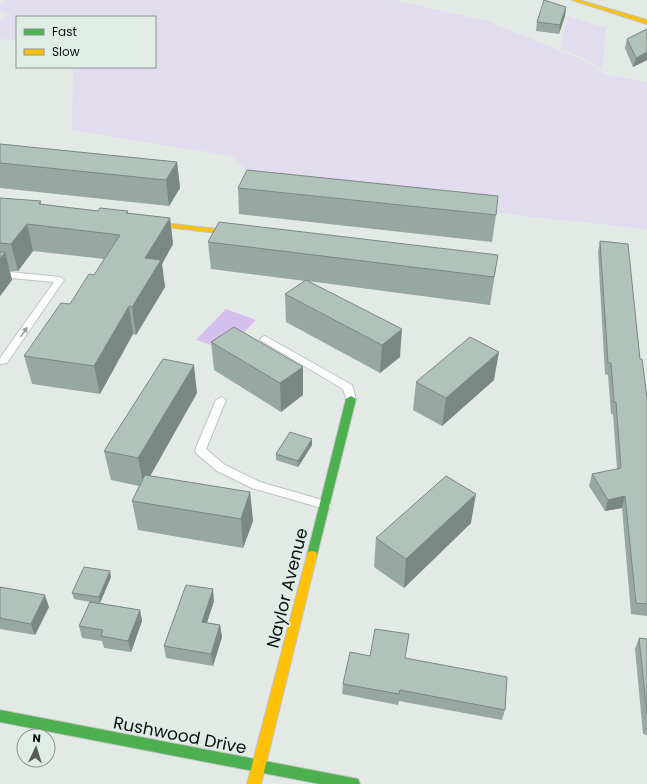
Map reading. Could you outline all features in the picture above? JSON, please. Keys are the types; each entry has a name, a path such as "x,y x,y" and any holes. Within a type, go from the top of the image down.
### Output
{"street":[{"path":"574,0 647,22"},
{"path":"133,222 251,235"},
{"name":"Naylor Avenue","path":"254,784 352,399"},
{"name":"Rushwood Drive","path":"0,716 258,768 353,784"}],"lane":[{"path":"0,274 60,280 4,361 0,361"},
{"path":"265,339 348,387 352,399"},
{"path":"222,400 200,450 220,468 256,485 325,505"}],"shaded area":[{"path":"7,0 394,0 487,21 584,60 605,74 647,82 647,229 523,216 254,179 232,156 72,130 73,68 156,68 156,16 16,16 16,41 0,39 0,21 9,14 0,11 0,5"},
{"path":"568,16 606,28 602,70 585,59 560,49"},
{"path":"226,309 256,320 227,350 196,340"}],"building":[{"path":"544,0 566,7 560,25 537,22"},
{"path":"647,29 647,52 636,58 627,39"},
{"path":"0,144 177,162 166,180 0,163"},
{"path":"247,170 498,196 496,215 238,188"},
{"path":"0,198 41,201 39,204 98,211 100,208 128,211 126,213 170,218 145,258 161,260 132,307 129,306 94,366 24,356 61,303 70,304 89,274 94,275 120,235 27,224 11,244 0,243"},
{"path":"219,222 498,255 494,277 208,242"},
{"path":"600,241 628,244 640,359 642,359 647,398 647,604 636,603 625,496 608,500 592,474 621,468 616,402 614,402 611,363 608,363"},
{"path":"0,252 5,252 0,259"},
{"path":"306,280 402,329 382,345 285,294"},
{"path":"234,327 303,367 280,383 211,342"},
{"path":"470,337 499,352 446,398 416,382"},
{"path":"163,359 194,365 138,458 104,451"},
{"path":"290,432 312,439 298,461 276,454"},
{"path":"145,475 250,492 241,519 132,501"},
{"path":"446,476 476,494 406,559 376,538"},
{"path":"84,567 110,571 99,597 72,593"},
{"path":"186,585 213,589 202,622 220,625 211,654 164,646"},
{"path":"0,587 45,595 31,624 0,618"},
{"path":"90,602 140,610 128,641 101,636 103,630 79,626"},
{"path":"375,629 409,634 405,658 507,677 505,710 400,690 399,694 343,684 350,652 370,656"},
{"path":"639,638 647,639 647,714"}],"traffic: fast":[{"path":"312,555 351,399"},
{"path":"0,716 353,784"}],"traffic: slow":[{"path":"574,0 647,22"},
{"path":"140,222 243,234"},
{"path":"254,784 312,555"}]}
